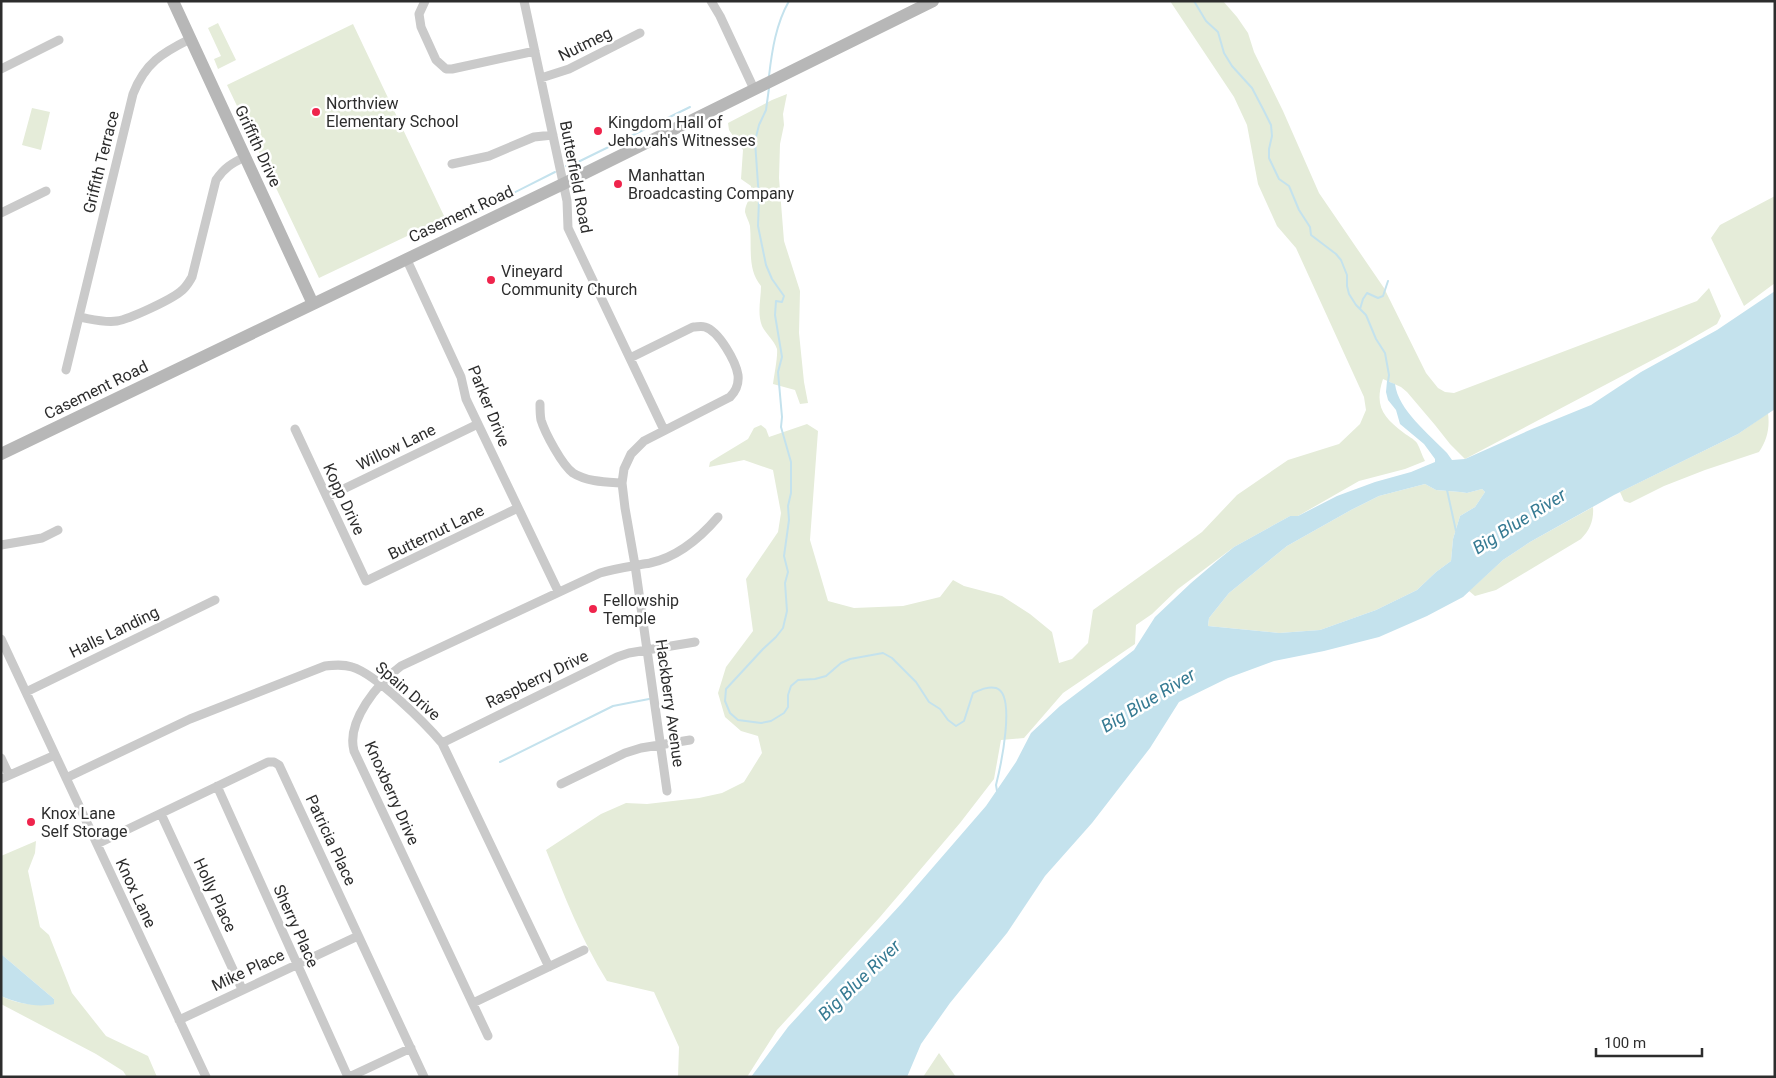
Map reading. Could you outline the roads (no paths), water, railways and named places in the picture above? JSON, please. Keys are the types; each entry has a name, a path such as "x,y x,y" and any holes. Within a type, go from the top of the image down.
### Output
{"street":[{"name":"Griffith Drive","path":"173,1 313,304"},
{"path":"425,1 419,14 421,27 436,60 446,69 535,51"},
{"name":"Butterfield Road","path":"524,1 564,184 568,228 572,240 664,430"},
{"name":"Casement Road","path":"1,454 406,258 564,184 933,1"},
{"path":"716,3 758,87"},
{"name":"Nutmeg","path":"541,78 569,69 640,33"},
{"name":"Griffith Terrace","path":"66,370 133,94 144,71 154,60 164,52 190,39"},
{"path":"1,69 59,40"},
{"path":"452,164 489,156 534,137 553,135"},
{"path":"79,316 107,322 118,321 129,318 179,293 192,277 216,180 230,164 245,157"},
{"path":"1,213 46,191"},
{"name":"Parker Drive","path":"406,258 461,377 466,399 558,591"},
{"name":"Hackberry Avenue","path":"630,358 694,327 702,326 710,329 721,340 738,374 737,387 730,397 644,441 626,461 622,483 667,791"},
{"path":"540,404 541,420 557,454 573,473 594,480 622,483"},
{"name":"Willow Lane","path":"327,497 478,424"},
{"name":"Kopp Drive","path":"295,429 366,582"},
{"name":"Butternut Lane","path":"366,582 518,508"},
{"name":"Knoxberry Drive","path":"488,1036 354,751 353,736 359,715 382,684 401,666 600,573 651,563 675,554 702,535 718,517"},
{"path":"1,545 42,538 58,530"},
{"name":"Halls Landing","path":"26,692 215,600"},
{"name":"Knox Lane","path":"1,639 206,1077"},
{"name":"Raspberry Drive","path":"442,743 617,657 695,642"},
{"name":"Spain Drive","path":"66,778 190,719 325,666 336,664 361,670 382,684 431,730 442,743 549,967"},
{"path":"561,784 625,753 690,740"},
{"path":"1,758 5,777 55,755"},
{"name":"Patricia Place","path":"97,844 268,762 274,762 279,765 424,1077"},
{"name":"Sherry Place","path":"217,786 349,1077"},
{"name":"Holly Place","path":"161,814 242,989"},
{"name":"Mike Place","path":"179,1020 358,936"},
{"path":"473,1003 584,950"},
{"path":"349,1077 411,1048"}],"water":[{"name":"Big Blue River","path":"1775,291 1775,409 1738,434 1614,495 1530,542 1503,560 1463,597 1427,616 1379,637 1274,661 1228,678 1179,702 1150,748 1092,823 1045,876 1007,933 950,1003 921,1044 907,1077 751,1077 788,1027 902,903 986,806 1016,762 1031,733 1060,706 1134,650 1155,617 1191,583 1234,547 1290,516 1298,516 1337,496 1375,482 1411,472 1435,462 1435,459 1424,444 1400,424 1396,410 1388,400 1386,392 1387,381 1395,384 1397,394 1408,413 1452,460 1465,459 1591,405 1641,372 1717,330","holes":["1425,484 1436,490 1467,493 1482,489 1485,492 1475,507 1460,516 1453,539 1451,561 1417,590 1376,610 1320,630 1279,633 1208,626 1209,618 1229,593 1287,546 1379,496"]},
{"path":"1,954 54,999 54,1004 27,1004 1,996"}],"waterway":[{"path":"769,76 778,28 789,1"},
{"path":"1194,1 1206,21 1218,32 1224,53 1232,66 1252,88 1271,125 1272,136 1269,158 1279,179 1289,186 1299,210 1310,227 1311,235 1341,260 1347,275 1349,294 1366,315 1376,339 1385,353 1389,375 1388,382"},
{"path":"769,88 766,110 759,125 755,141 759,199 758,226 766,265 772,279 784,296 782,302 776,301 775,315 782,357 778,372 782,417 781,427 791,462 789,520 784,556 788,572 785,583 787,611 783,628 726,689 725,701 730,713 738,720 761,723 771,721 784,713 788,707 788,695 791,686 798,680 826,676 841,663 850,659 883,653 892,658 916,682 929,702 940,709 948,720 956,726 964,721 973,693 987,688 996,688 1002,693 1006,717 1001,764 996,785 997,791"},
{"path":"566,166 578,162 690,107"},
{"path":"460,220 555,172"},
{"path":"1360,309 1367,293 1378,298 1383,296 1388,281"},
{"path":"1447,490 1456,531"},
{"path":"500,762 613,706 649,699"}],"place":[{"name":"Northview Elementary School","path":"316,112"},
{"name":"Kingdom Hall of Jehovah's Witnesses","path":"598,131"},
{"name":"Manhattan Broadcasting Company","path":"618,184"},
{"name":"Vineyard Community Church","path":"491,280"},
{"name":"Fellowship Temple","path":"593,609"},
{"name":"Knox Lane Self Storage","path":"31,822"}]}
